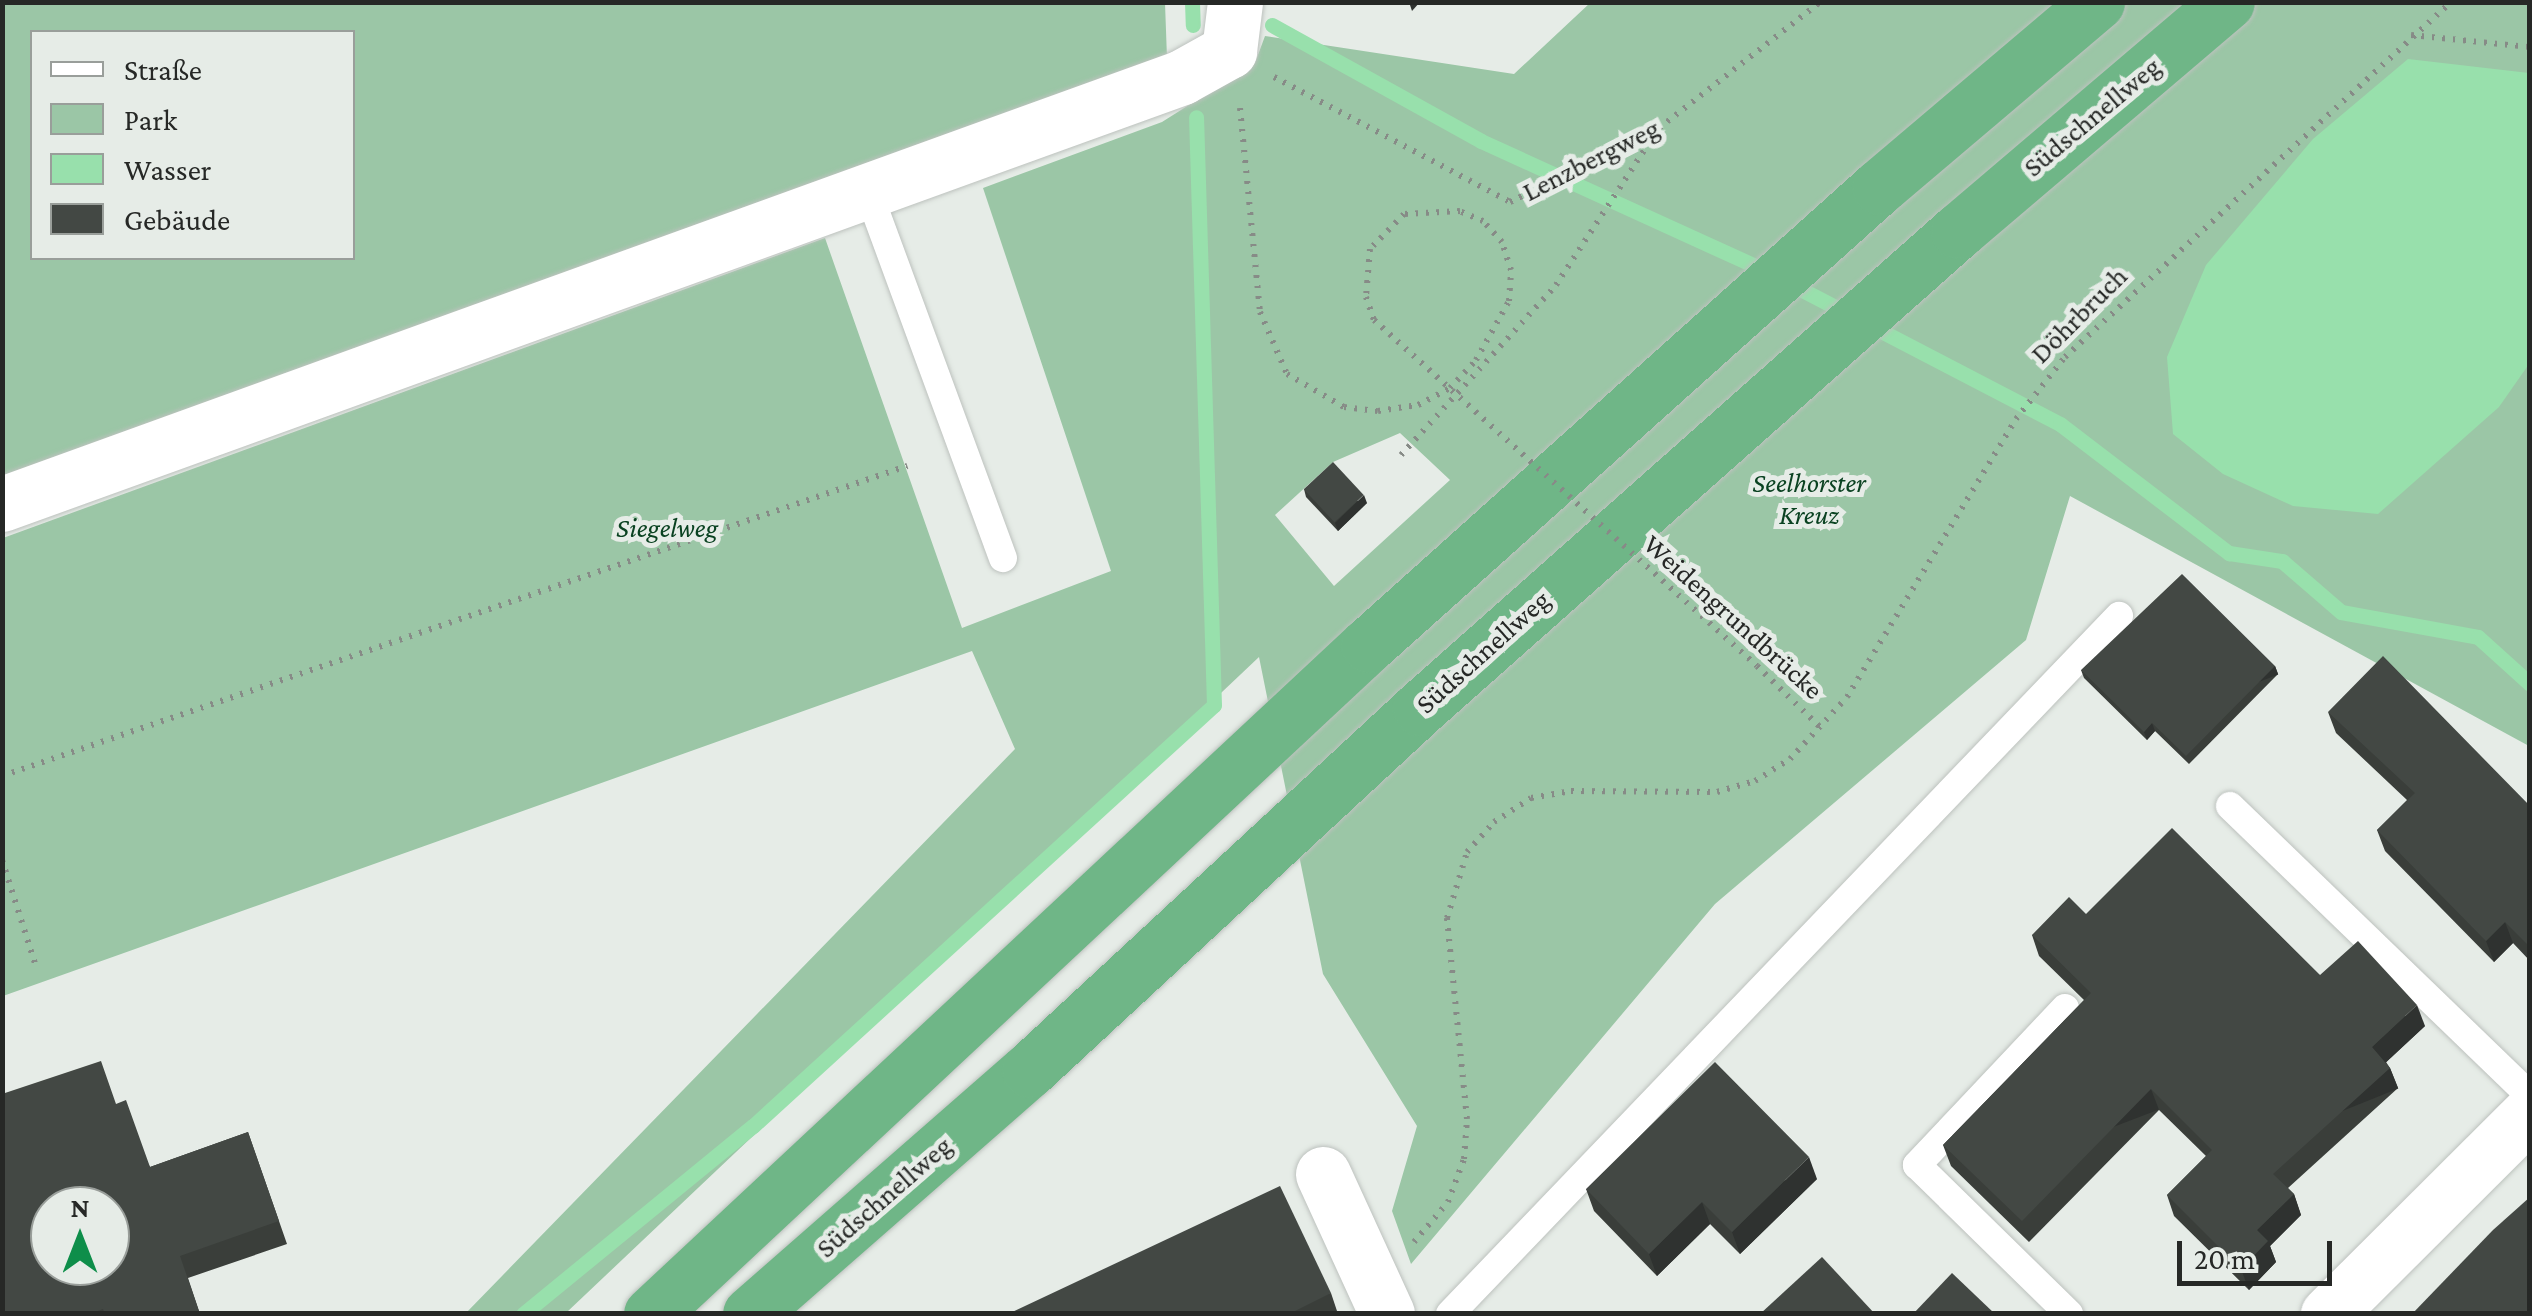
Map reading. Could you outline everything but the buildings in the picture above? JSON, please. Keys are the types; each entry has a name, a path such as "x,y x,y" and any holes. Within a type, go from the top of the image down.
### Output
{"highway":[{"path":"651,1314 1368,644 1879,187 2097,2"},
{"name":"Südschnellweg","path":"750,1314 1029,1070 1420,708 1958,231 2228,2"}],"street":[{"path":"2,504 868,194 1182,77 1232,27"},
{"path":"2328,1314 2530,1114"},
{"path":"1324,1174 1381,1302"}],"lane":[{"path":"868,194 1004,558"},
{"path":"1450,1314 2119,616"},
{"path":"2230,806 2530,1096"},
{"path":"2065,1008 1917,1165 2069,1314"}],"path":[{"name":"Lenzbergweg","path":"1232,27 1510,202 1659,128 1820,2"},
{"name":"Döhrbruch","path":"1821,728 1847,697 2016,419 2065,357 2450,2"},
{"name":"Weidengrundbrücke","path":"1232,27 1260,312 1287,374 1344,407 1378,410 1418,406 1450,388 1476,360 1509,301 1511,270 1502,242 1482,220 1460,211 1404,214 1370,249 1366,298 1374,320 1756,666 1821,728 1790,760 1755,781 1717,792 1572,790 1531,798 1494,822 1467,852 1447,918 1467,1119 1464,1159 1448,1202 1381,1302"},
{"path":"2410,35 2530,47"},
{"path":"1401,456 1556,285 1659,128"},
{"path":"2,776 907,466"},
{"path":"2,860 37,970"}],"green space":[{"path":"3,3 1165,3 1167,58 3,489"},
{"path":"1590,3 2529,3 2529,746 2070,496 2026,640 1715,904 1411,1264 1392,1211 1417,1126 1323,974 1259,657 567,1312 466,1313 1015,749 972,651 3,996 3,538 825,238 962,628 1111,571 983,188 1162,122 1255,63 1265,36 1514,74","holes":["1400,433 1450,480 1334,586 1275,515 1333,462"]}],"water":[{"path":"2408,59 2529,73 2529,364 2499,407 2378,514 2293,506 2223,474 2173,434 2167,357 2206,265 2313,139"}],"waterway":[{"path":"1192,2 1193,25"},
{"path":"1272,25 1481,141 1766,271"},
{"path":"523,1314 753,1126 1214,705 1196,117"},
{"path":"1787,282 2060,424 2229,553 2282,561 2341,612 2478,637 2530,684"}],"park label":[{"name":"Seelhorster Kreuz","path":"1809,499"},
{"name":"Siegelweg","path":"667,528"}]}
